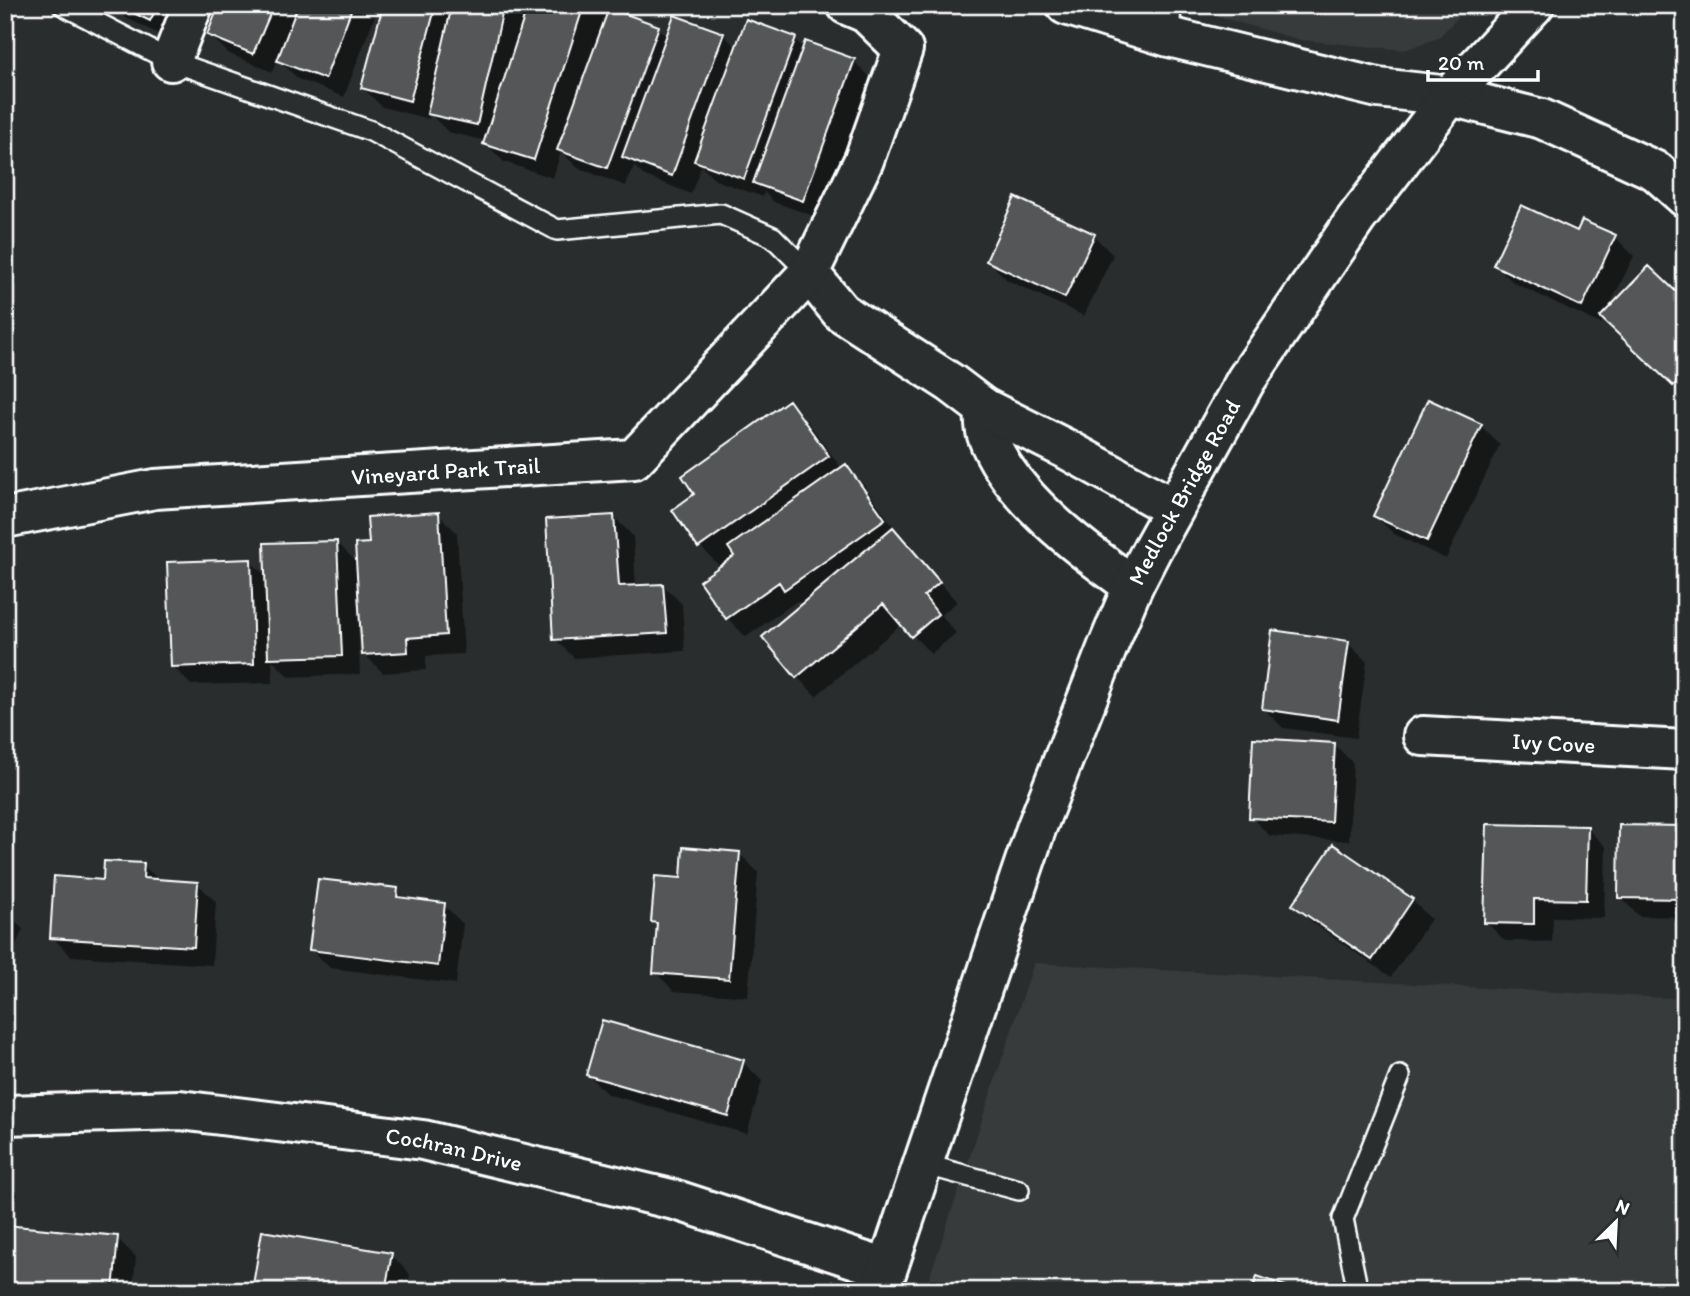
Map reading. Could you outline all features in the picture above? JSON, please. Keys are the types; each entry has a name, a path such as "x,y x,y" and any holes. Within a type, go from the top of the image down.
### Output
{"street":[{"path":"171,61 193,5"},
{"name":"Vineyard Park Trail","path":"5,518 155,489 634,458 809,274 864,160 903,49 866,13 847,5"},
{"path":"1066,5 1170,21 1378,88 1450,96 1542,119 1656,171 1685,197"},
{"name":"Medlock Bridge Road","path":"884,1280 1036,829 1133,586 1173,508 1246,380 1356,219 1450,96 1534,5"},
{"path":"809,274 841,312 951,383 984,408 1068,450 1173,508"},
{"path":"984,408 986,433 1012,478 1049,520 1133,586"},
{"name":"Ivy Cove","path":"1423,736 1685,750"},
{"name":"Cochran Drive","path":"5,1115 180,1110 423,1140 679,1201 884,1280"}],"lane":[{"path":"63,5 171,61 371,131 557,230 721,214 773,237 809,274"},
{"path":"1357,1287 1343,1219 1400,1076"},
{"path":"923,1164 1019,1190"}],"shaded area":[{"path":"1176,5 1470,5 1438,38 1405,50 1300,40"},
{"path":"1034,963 1685,999 1685,1291 925,1291"}],"building":[{"path":"117,5 158,5 150,21"},
{"path":"219,5 274,5 253,54 207,35"},
{"path":"298,5 353,5 325,79 277,61"},
{"path":"383,5 436,5 410,101 361,88"},
{"path":"452,5 504,5 477,125 427,114"},
{"path":"528,5 584,5 534,160 483,144"},
{"path":"609,8 659,26 607,168 557,150"},
{"path":"674,15 724,33 672,176 622,157"},
{"path":"746,19 796,37 744,179 694,161"},
{"path":"805,41 855,59 803,201 753,183"},
{"path":"1015,197 1095,234 1065,298 986,261"},
{"path":"1521,205 1577,231 1582,220 1616,235 1582,307 1493,265"},
{"path":"1649,266 1685,300 1685,374 1673,386 1600,317"},
{"path":"1428,399 1482,424 1427,541 1373,516"},
{"path":"789,400 829,456 698,548 672,510 694,494 682,476"},
{"path":"846,464 885,519 784,590 779,582 726,619 699,581 734,556 728,547"},
{"path":"439,512 446,635 407,638 408,652 362,655 355,544 369,543 367,517"},
{"path":"614,515 619,586 663,584 667,633 553,640 546,519"},
{"path":"893,527 940,582 924,596 938,614 911,637 883,604 796,678 762,637"},
{"path":"337,541 342,656 268,658 264,543"},
{"path":"251,559 254,664 171,667 167,562"},
{"path":"1272,630 1349,641 1338,720 1262,709"},
{"path":"1253,738 1335,743 1331,822 1249,818"},
{"path":"1487,824 1588,826 1586,900 1534,899 1534,924 1484,923"},
{"path":"1619,825 1685,826 1685,899 1618,898"},
{"path":"1333,844 1413,899 1372,960 1292,905"},
{"path":"683,847 740,852 729,979 653,973 657,923 651,922 655,876 681,878"},
{"path":"104,861 144,863 143,878 198,882 194,947 50,938 54,876 103,880"},
{"path":"318,879 398,888 397,897 445,903 438,966 309,950"},
{"path":"602,1020 744,1060 728,1116 586,1075"},
{"path":"5,1225 118,1236 113,1291 5,1291"},
{"path":"262,1231 392,1253 385,1291 252,1291"},
{"path":"1257,1276 1300,1291 1252,1291"}]}
